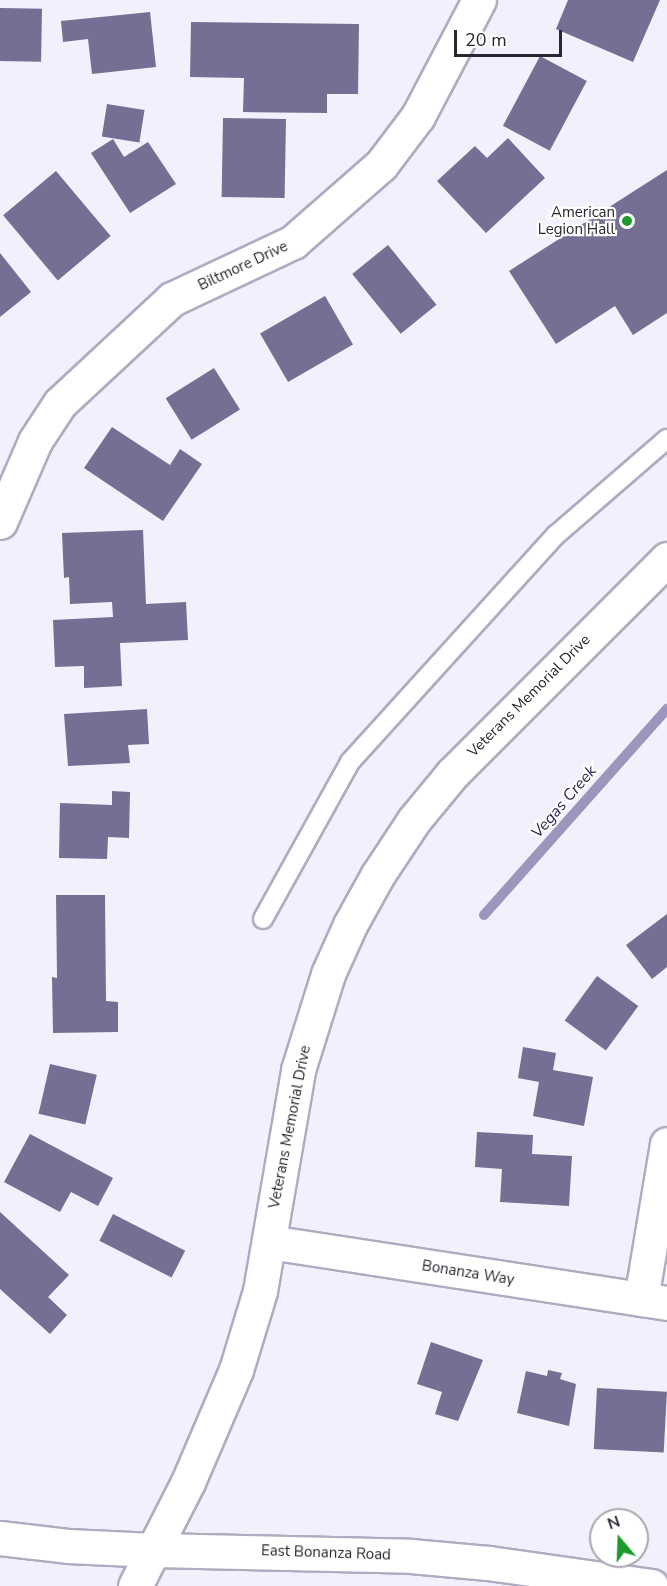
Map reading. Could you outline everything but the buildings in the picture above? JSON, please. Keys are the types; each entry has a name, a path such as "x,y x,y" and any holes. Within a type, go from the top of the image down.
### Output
{"street":[{"name":"Biltmore Drive","path":"0,522 35,441 60,403 172,299 293,242 381,165 418,116 479,0"},
{"name":"Veterans Memorial Drive","path":"135,1586 154,1550 236,1370 260,1291 288,1119 310,1027 328,974 350,925 377,876 414,820 452,774 667,559"},
{"path":"654,1301 667,1144"},
{"name":"Bonanza Way","path":"269,1242 654,1301"},
{"name":"East Bonanza Road","path":"0,1538 68,1546 154,1550 411,1556 488,1563 651,1586"}],"lane":[{"path":"263,919 350,762 556,535 667,439"}],"waterway":[{"name":"Vegas Creek","path":"484,915 667,709"}],"place":[{"name":"American Legion Hall","path":"627,221"}]}
